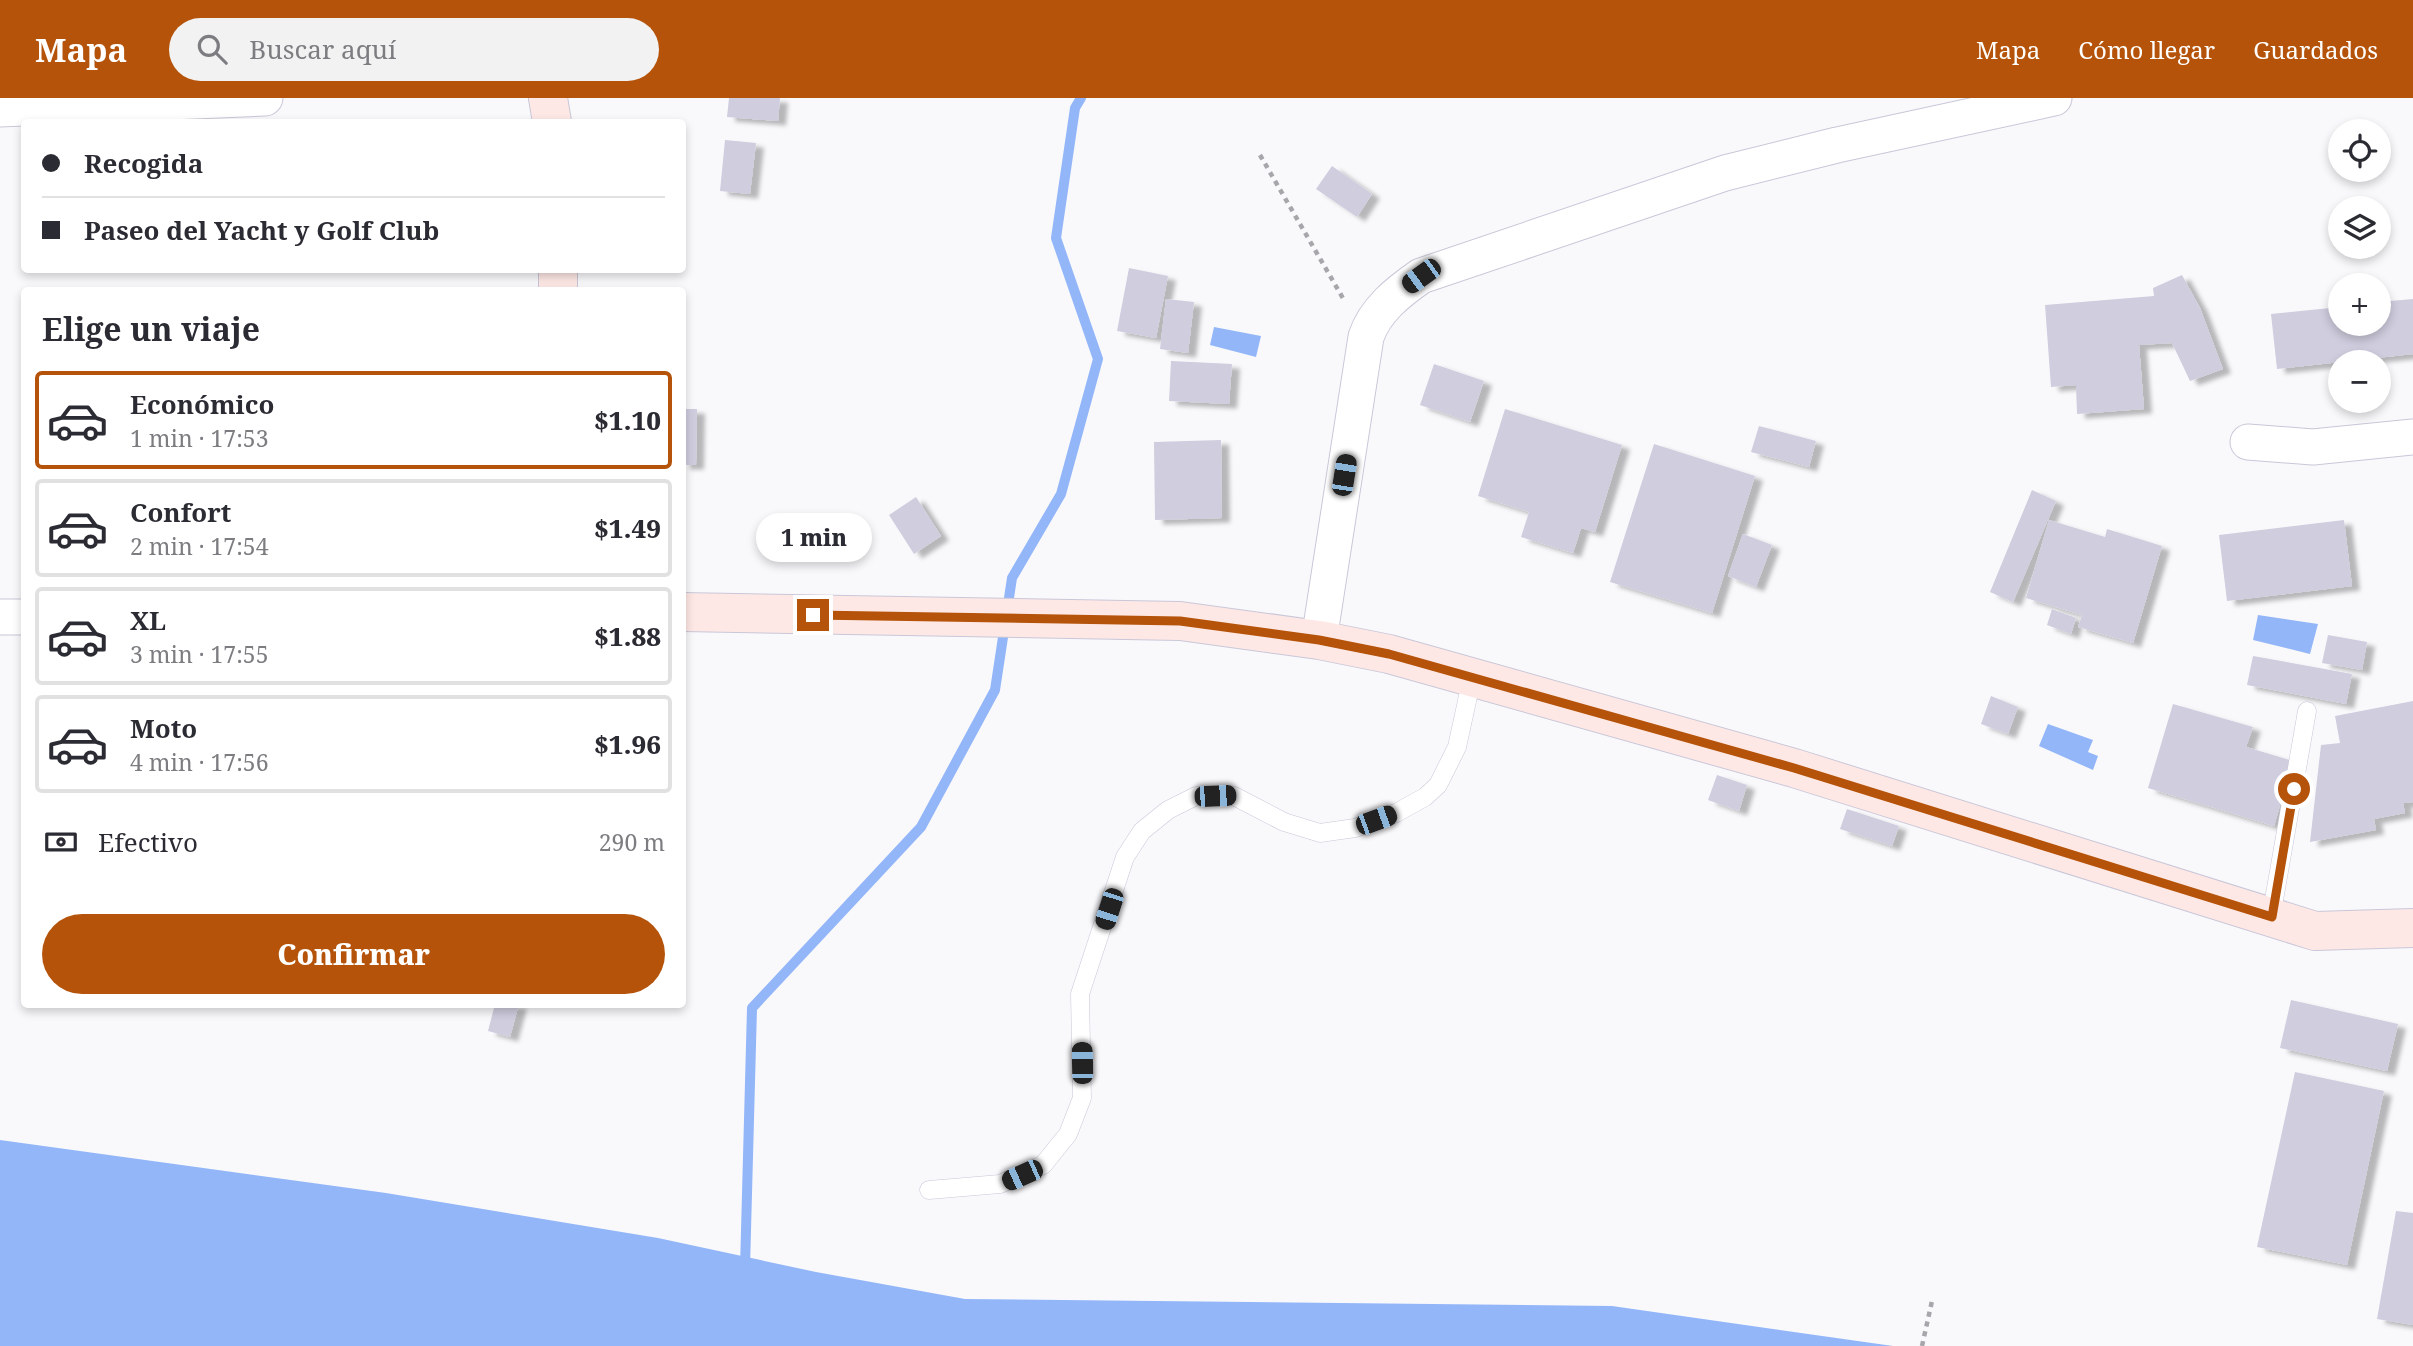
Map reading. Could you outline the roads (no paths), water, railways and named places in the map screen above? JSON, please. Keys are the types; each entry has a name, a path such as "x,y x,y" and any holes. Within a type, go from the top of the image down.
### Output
{"main road":[{"path":"548,98 552,119"},
{"path":"686,612 1180,621 1319,640 1389,654 1794,768 2315,931 2413,928"}],"street":[{"path":"0,109 265,98"},
{"path":"1319,640 1366,337 1370,325 1387,304 1421,276 1725,173 1927,111 2054,98"},
{"path":"2248,442 2313,447 2413,437"},
{"path":"0,617 21,617"}],"lane":[{"path":"929,1189 1000,1184 1043,1165 1068,1134 1082,1098 1080,995 1125,857 1142,831 1168,810 1196,796 1234,796 1284,822 1320,833 1355,828 1396,813 1425,797 1438,785 1457,747 1472,678"},
{"path":"2272,917 2307,711"}],"water":[{"path":"1214,327 1261,336 1256,357 1210,345"},
{"path":"2258,615 2318,624 2310,654 2253,640"},
{"path":"2048,724 2093,740 2088,752 2098,756 2093,770 2039,746"},
{"path":"0,1140 386,1193 658,1238 816,1272 965,1299 1612,1306 1893,1346 0,1346"}],"waterway":[{"path":"745,1268 752,1008 921,827 995,690 1012,578 1061,494 1098,359 1056,238 1075,108 1081,98"}]}
